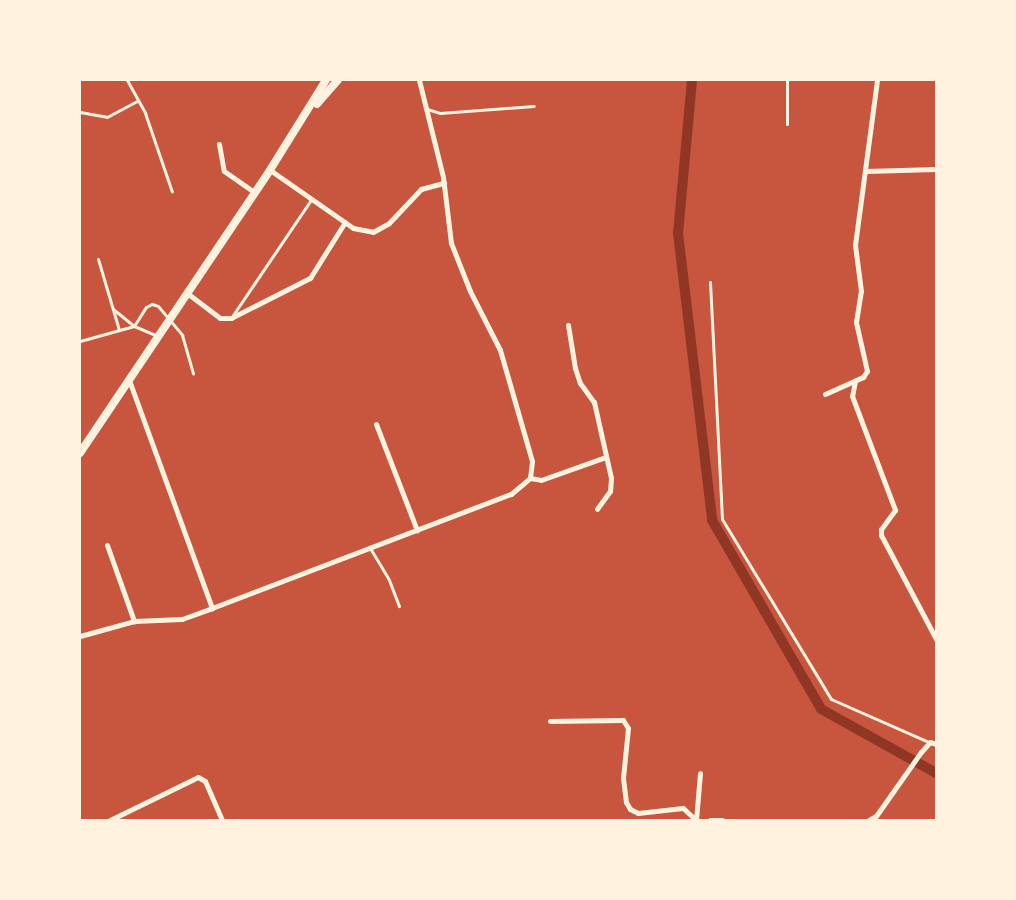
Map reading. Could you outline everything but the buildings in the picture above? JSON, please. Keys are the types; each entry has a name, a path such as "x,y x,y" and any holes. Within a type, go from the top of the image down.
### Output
{"main road":[{"path":"80,453 304,119 326,80"},
{"path":"304,119 338,80"}],"street":[{"path":"80,636 134,621 182,619 511,494 530,478 532,461 500,350 470,291 451,243 444,183 419,80"},
{"path":"825,394 855,381 867,371 856,322 861,291 854,245 866,171 877,80"},
{"path":"219,144 224,171 255,193"},
{"path":"866,171 936,169"},
{"path":"270,170 344,222 356,229 373,232 389,223 421,189 444,183"},
{"path":"187,293 220,318 231,318 310,278 344,222"},
{"path":"568,325 575,368 580,383 594,402 611,485 598,509"},
{"path":"129,380 212,608"},
{"path":"855,381 852,396 894,507 894,513 881,530 881,535 936,639"},
{"path":"376,424 418,530"},
{"path":"530,478 541,480 606,457"},
{"path":"107,545 134,621"},
{"path":"550,721 623,720 628,728 623,778 626,802 630,809 638,813 683,808 696,820"},
{"path":"869,820 876,816 921,752 933,743"},
{"path":"696,820 700,773"},
{"path":"110,820 198,777 205,781 222,820"},
{"path":"710,820 722,820"}],"lane":[{"path":"128,80 137,101 145,113 172,192"},
{"path":"787,80 787,124"},
{"path":"80,112 107,117 137,101"},
{"path":"426,109 440,113 534,106"},
{"path":"231,318 311,200"},
{"path":"98,259 119,330"},
{"path":"710,282 722,519 831,699 933,743"},
{"path":"80,341 134,326 146,307 152,304 158,306 182,335 193,373"},
{"path":"113,309 134,326 158,336"},
{"path":"370,548 389,580 399,606"}],"waterway":[{"path":"692,80 678,233 712,520 821,709 936,773"}]}
